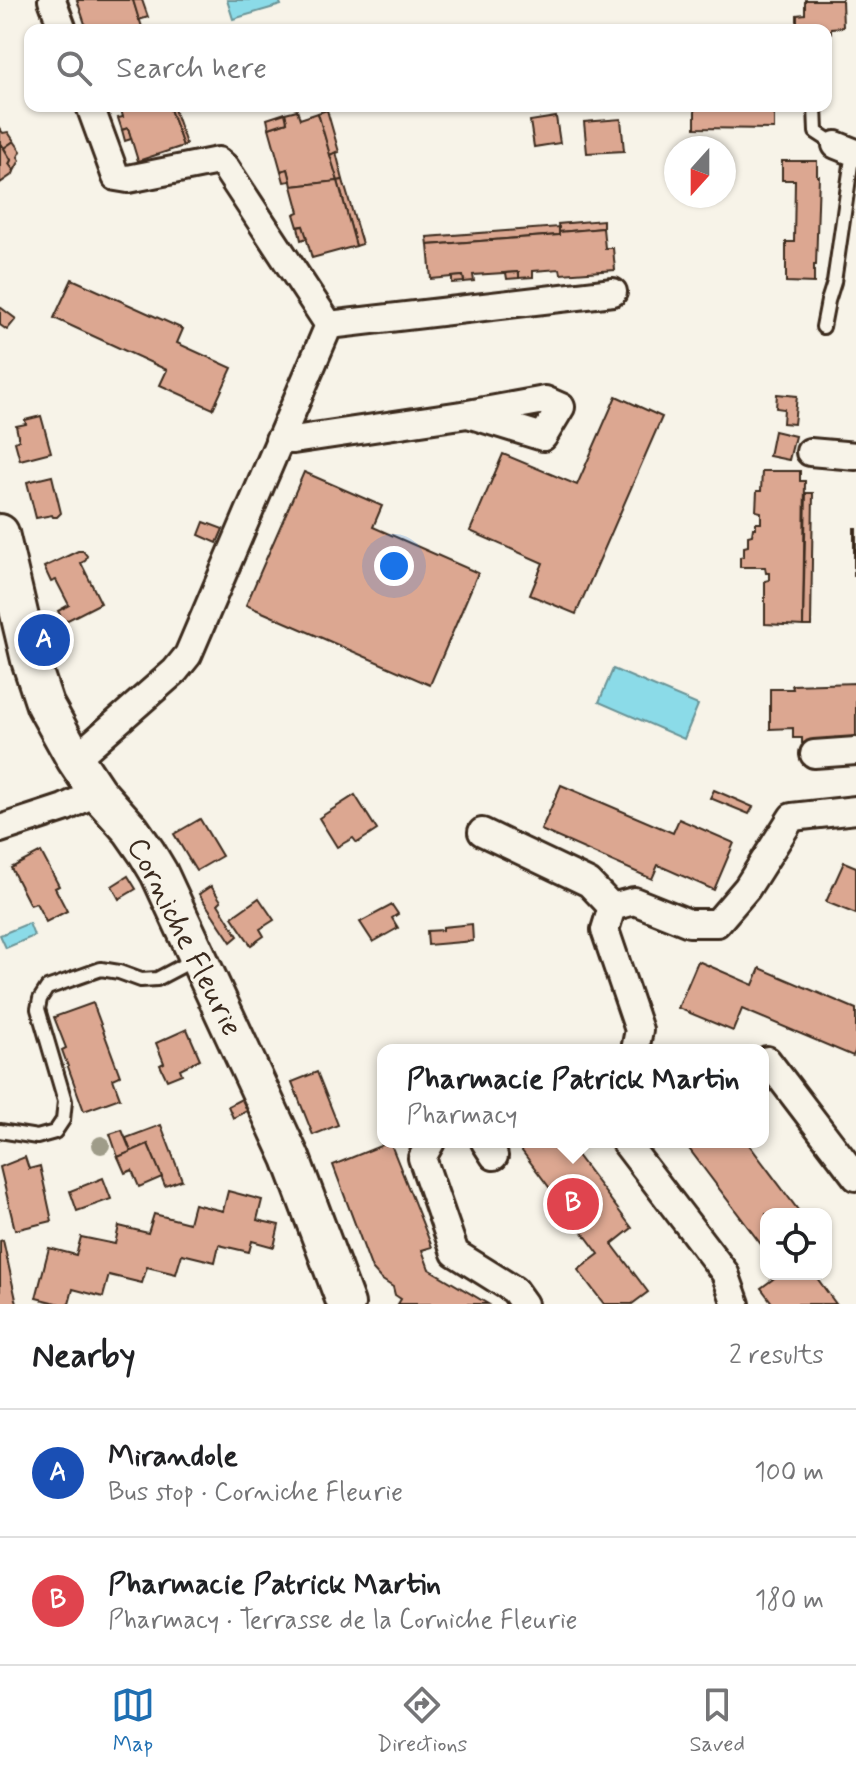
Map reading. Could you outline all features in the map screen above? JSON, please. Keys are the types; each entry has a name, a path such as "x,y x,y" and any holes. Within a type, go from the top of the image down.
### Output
{"main road":[{"name":"Corniche Fleurie","path":"0,533 30,660 45,705 97,792 131,830 159,873 291,1158 346,1304"}],"street":[{"path":"52,0 61,24"},
{"path":"92,112 116,177 128,179 218,161 225,167 329,325"},
{"path":"329,325 613,292"},
{"path":"75,759 175,671 188,655 329,325"},
{"path":"279,440 468,414"},
{"path":"810,452 856,456"},
{"path":"814,754 856,751"},
{"path":"0,829 64,808 97,792"},
{"path":"612,907 634,901 689,923 717,923 747,888 792,817 856,810"},
{"path":"482,832 589,883 612,907"},
{"path":"612,907 605,930 639,1030 636,1044"},
{"path":"769,1063 856,1177"},
{"path":"428,1148 422,1158 455,1253 514,1290 524,1304"},
{"path":"630,1148 725,1273 736,1304"}],"lane":[{"path":"815,112 816,132 849,150 851,165 834,282 823,327"},
{"path":"0,1131 37,1137 55,1132 63,1120 65,1101 38,1009 47,988 101,969 141,980 157,979 198,958"}],"water":[{"path":"227,0 279,0 281,5 233,19"},
{"path":"613,669 698,705 684,739 599,702"},
{"path":"29,923 34,936 6,948 0,935"}],"building":[{"path":"77,0 133,0 141,24 85,24"},
{"path":"133,0 142,0 148,17 139,20"},
{"path":"805,0 842,0 843,27 797,24 797,15 805,14"},
{"path":"122,112 171,112 183,146 138,161 128,128 122,130 118,118 123,117"},
{"path":"171,112 175,112 186,144 183,146"},
{"path":"298,112 300,119 318,113 338,181 292,186 288,169 281,171 269,128 287,122 285,113"},
{"path":"328,112 339,152 330,155 318,113"},
{"path":"695,112 774,112 774,129 695,128"},
{"path":"285,113 287,122 269,128 267,119"},
{"path":"556,117 560,143 534,147 530,121"},
{"path":"621,119 624,151 587,153 584,122"},
{"path":"128,128 131,139 125,141 122,130"},
{"path":"0,129 3,133 8,132 14,141 4,148 0,142"},
{"path":"14,141 21,151 14,171 4,148"},
{"path":"0,142 14,171 0,183"},
{"path":"336,152 343,180 338,181 330,155"},
{"path":"782,161 817,161 814,283 786,282 786,242 794,242 795,180 782,180"},
{"path":"288,169 291,181 284,182 281,171"},
{"path":"343,180 362,244 356,246 338,181"},
{"path":"338,181 356,246 312,258 303,226 298,227 294,214 299,212 292,186"},
{"path":"603,220 603,228 559,232 558,224"},
{"path":"303,226 307,238 301,240 298,227"},
{"path":"559,227 559,235 428,245 427,237"},
{"path":"603,228 605,248 613,248 615,270 561,274 560,269 533,271 533,277 519,278 519,272 473,275 474,281 464,282 463,276 431,279 428,245 559,235 559,232"},
{"path":"519,272 519,278 507,279 506,273"},
{"path":"463,276 464,282 452,283 452,277"},
{"path":"72,279 183,329 177,343 232,368 213,409 160,385 167,370 54,318"},
{"path":"0,307 16,319 7,330 0,325"},
{"path":"777,394 797,396 794,424 783,423 784,409 776,408"},
{"path":"616,396 662,417 576,614 530,595 543,563 470,531 503,454 577,485"},
{"path":"41,416 51,452 20,460 15,442 19,440 16,426"},
{"path":"774,431 795,436 789,460 769,456"},
{"path":"762,471 800,471 800,481 805,481 803,626 765,624 765,581 769,580 769,573 766,573 765,567 740,567 740,557 744,556 744,547 748,546 748,536 752,535 756,523 761,523 761,512 756,511"},
{"path":"304,472 382,506 373,527 478,573 430,685 246,605"},
{"path":"52,476 61,513 57,517 36,518 27,482"},
{"path":"806,493 813,493 811,626 803,626"},
{"path":"204,522 223,529 217,543 199,535"},
{"path":"856,528 856,576 854,576"},
{"path":"83,551 87,556 81,563 101,603 64,622 58,611 69,605 56,580 51,582 44,567"},
{"path":"856,683 856,737 835,738 835,742 802,743 802,738 793,738 793,728 770,729 770,689 793,689 792,685"},
{"path":"561,785 673,833 679,819 734,843 714,890 658,865 652,879 541,830"},
{"path":"714,790 753,807 749,814 710,798"},
{"path":"355,795 377,830 357,843 353,838 337,847 319,818"},
{"path":"200,819 222,856 196,871 174,834"},
{"path":"41,852 59,886 55,888 67,911 46,922 36,903 30,905 11,868"},
{"path":"844,862 856,867 856,914 826,902"},
{"path":"128,876 136,889 119,899 112,886"},
{"path":"211,886 238,936 231,942 199,894"},
{"path":"259,898 274,920 260,929 264,936 251,945 232,917"},
{"path":"392,905 398,914 392,918 398,928 373,942 360,922"},
{"path":"472,924 473,941 428,945 427,931"},
{"path":"698,961 753,985 760,968 856,1009 856,1050 853,1056 742,1009 733,1031 678,1008"},
{"path":"93,1003 120,1076 113,1079 120,1098 84,1111 62,1050 66,1048 54,1017"},
{"path":"187,1029 200,1059 180,1069 182,1074 167,1080 160,1065 164,1063 156,1043"},
{"path":"317,1072 338,1125 313,1135 292,1082"},
{"path":"247,1096 253,1108 233,1118 228,1106"},
{"path":"161,1125 182,1180 165,1186 148,1144 131,1152 126,1138"},
{"path":"122,1130 131,1152 118,1157 110,1134"},
{"path":"148,1144 162,1177 139,1187 132,1170 125,1173 118,1157"},
{"path":"377,1147 392,1148 432,1247 422,1250 429,1269 488,1304 398,1304 401,1299 395,1295 393,1287 372,1269 333,1165"},
{"path":"520,1148 572,1148 632,1228 612,1244 648,1292 632,1304 604,1304 578,1270 599,1254"},
{"path":"689,1148 752,1148 796,1208 760,1208 760,1243"},
{"path":"25,1157 29,1169 40,1166 52,1221 15,1230 0,1167"},
{"path":"103,1178 111,1199 77,1211 70,1191"},
{"path":"228,1191 262,1200 257,1220 279,1225 274,1247 252,1241 249,1252 219,1245 215,1262 182,1254 176,1274 147,1267 142,1283 109,1275 103,1297 73,1289 69,1304 36,1298 49,1248 76,1255 81,1237 115,1244 119,1226 148,1233 154,1214 189,1223 194,1204 223,1211"},
{"path":"3,1240 17,1304 0,1304 0,1241"},
{"path":"772,1280 818,1280 836,1304 773,1304 761,1288"}],"place":[{"name":"Mirandole","path":"44,640"},
{"name":"Pharmacie Patrick Martin","path":"573,1204"}]}
